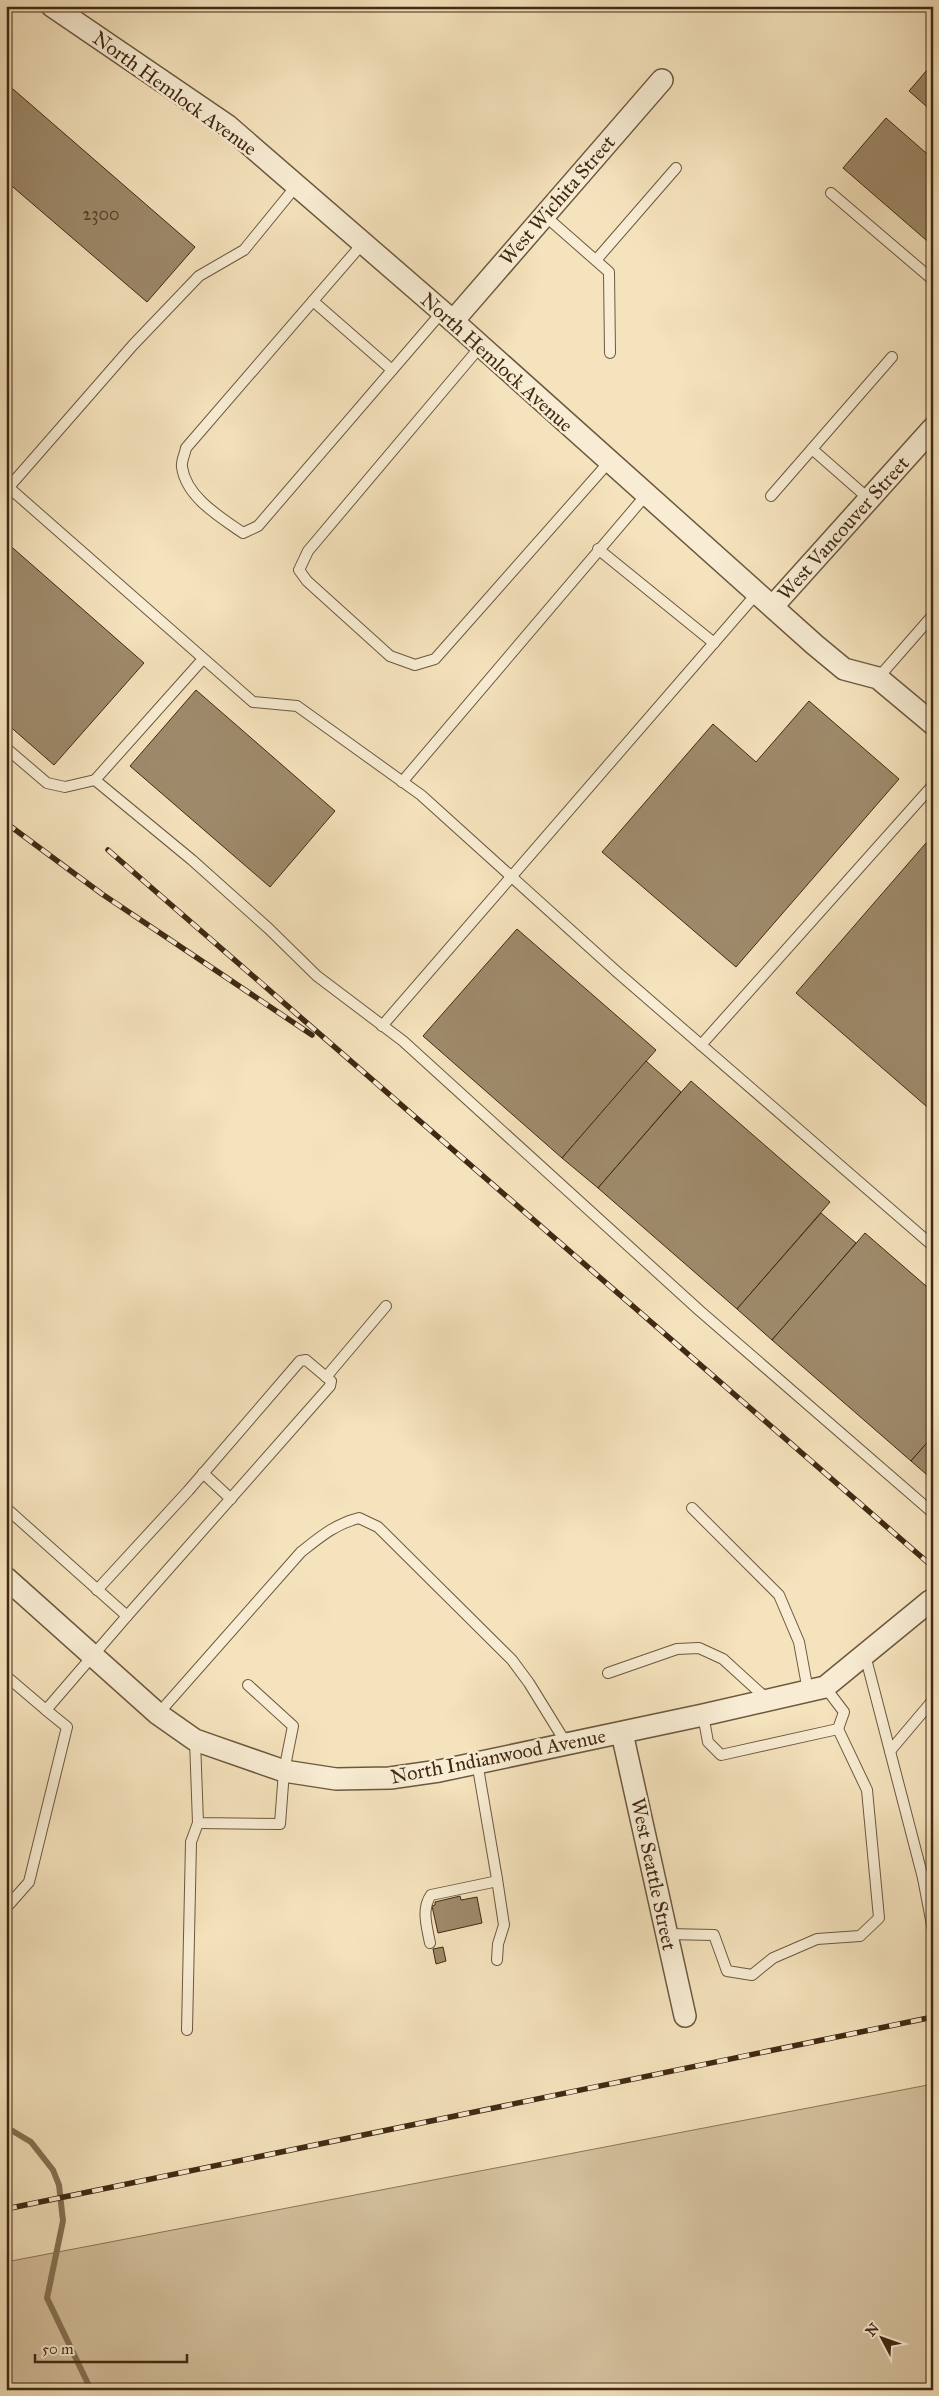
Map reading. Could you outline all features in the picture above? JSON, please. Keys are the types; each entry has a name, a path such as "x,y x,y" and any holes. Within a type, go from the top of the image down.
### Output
{"street":[{"name":"North Hemlock Avenue","path":"52,6 228,126 448,316 608,462 815,645 844,669 878,678 933,724"},
{"name":"West Wichita Street","path":"448,316 544,215 662,80"},
{"name":"West Vancouver Street","path":"765,599 869,499 933,428"},
{"name":"North Indianwood Avenue","path":"6,1578 158,1714 195,1740 284,1771 336,1779 390,1778 439,1771 566,1743 622,1733 817,1689 931,1602"},
{"name":"West Seattle Street","path":"622,1733 685,2016"}],"lane":[{"path":"597,260 676,168"},
{"path":"297,185 244,250 199,276 134,345 8,486 253,702 297,706 420,795 701,1045 933,1246"},
{"path":"830,194 933,280"},
{"path":"544,215 609,272 610,353"},
{"path":"363,243 186,448 181,466 188,486 214,513 243,533 258,526 392,370 448,316"},
{"path":"314,301 392,370"},
{"path":"480,347 308,551 299,570 306,581 390,656 415,665 435,659 608,462"},
{"path":"771,496 892,357"},
{"path":"812,449 869,499"},
{"path":"402,782 598,549 646,495"},
{"path":"598,549 714,643"},
{"path":"382,1026 714,643 765,599"},
{"path":"878,678 933,616"},
{"path":"6,748 47,784 65,787 95,780 203,659"},
{"path":"95,780 192,860 268,928 317,976 403,1041 700,1310 933,1513"},
{"path":"701,1045 933,785"},
{"path":"326,1377 386,1306"},
{"path":"46,1710 330,1386 330,1381 306,1360 300,1360 203,1474 98,1590"},
{"path":"203,1474 231,1499"},
{"path":"6,1508 127,1616"},
{"path":"667,1934 714,1935 727,1972 752,1975 773,1958 817,1939 860,1936 879,1918 867,1790 838,1729 844,1712 817,1689 779,1595 692,1508"},
{"path":"158,1714 301,1552 323,1534 342,1522 359,1518 378,1527 512,1660 529,1683 566,1743"},
{"path":"608,1673 677,1649 699,1648 723,1659 769,1701"},
{"path":"864,1654 890,1751 928,1876 933,1930"},
{"path":"6,1676 67,1727 29,1882 6,1908"},
{"path":"198,1823 280,1824 284,1771 293,1726 248,1685"},
{"path":"890,1751 933,1700"},
{"path":"703,1715 708,1742 721,1755 838,1729"},
{"path":"187,2030 191,1842 198,1823 195,1740"},
{"path":"477,1762 504,1926 498,1944 497,1960"},
{"path":"430,1943 425,1917 427,1900 431,1895 493,1882 497,1879"}],"shaded area":[{"path":"933,2084 933,2390 6,2390 6,2262"}],"building":[{"path":"933,63 933,112 909,91"},
{"path":"6,83 195,247 147,302 6,181"},
{"path":"886,118 933,159 933,246 843,168"},
{"path":"6,542 144,663 54,765 6,723"},
{"path":"196,690 335,811 270,887 130,766"},
{"path":"809,701 899,779 736,967 602,852 713,724 756,762"},
{"path":"926,843 933,849 933,1112 796,993"},
{"path":"517,929 656,1050 562,1158 423,1036"},
{"path":"646,1061 681,1092 598,1188 562,1158"},
{"path":"691,1081 830,1202 737,1309 598,1188"},
{"path":"821,1213 856,1243 772,1340 737,1309"},
{"path":"865,1233 933,1292 933,1436 911,1461 772,1340"},
{"path":"933,1436 933,1480 911,1461"},
{"path":"460,1896 461,1900 477,1897 482,1923 438,1933 432,1906 435,1905 435,1902"},
{"path":"443,1947 446,1961 436,1964 433,1949"}],"waterway":[{"path":"6,2127 31,2142 53,2170 59,2185 63,2221 47,2298 91,2390"}],"railway":[{"path":"6,823 102,894 312,1035"},
{"path":"108,850 933,1567"},
{"path":"6,2209 933,2017"}]}
